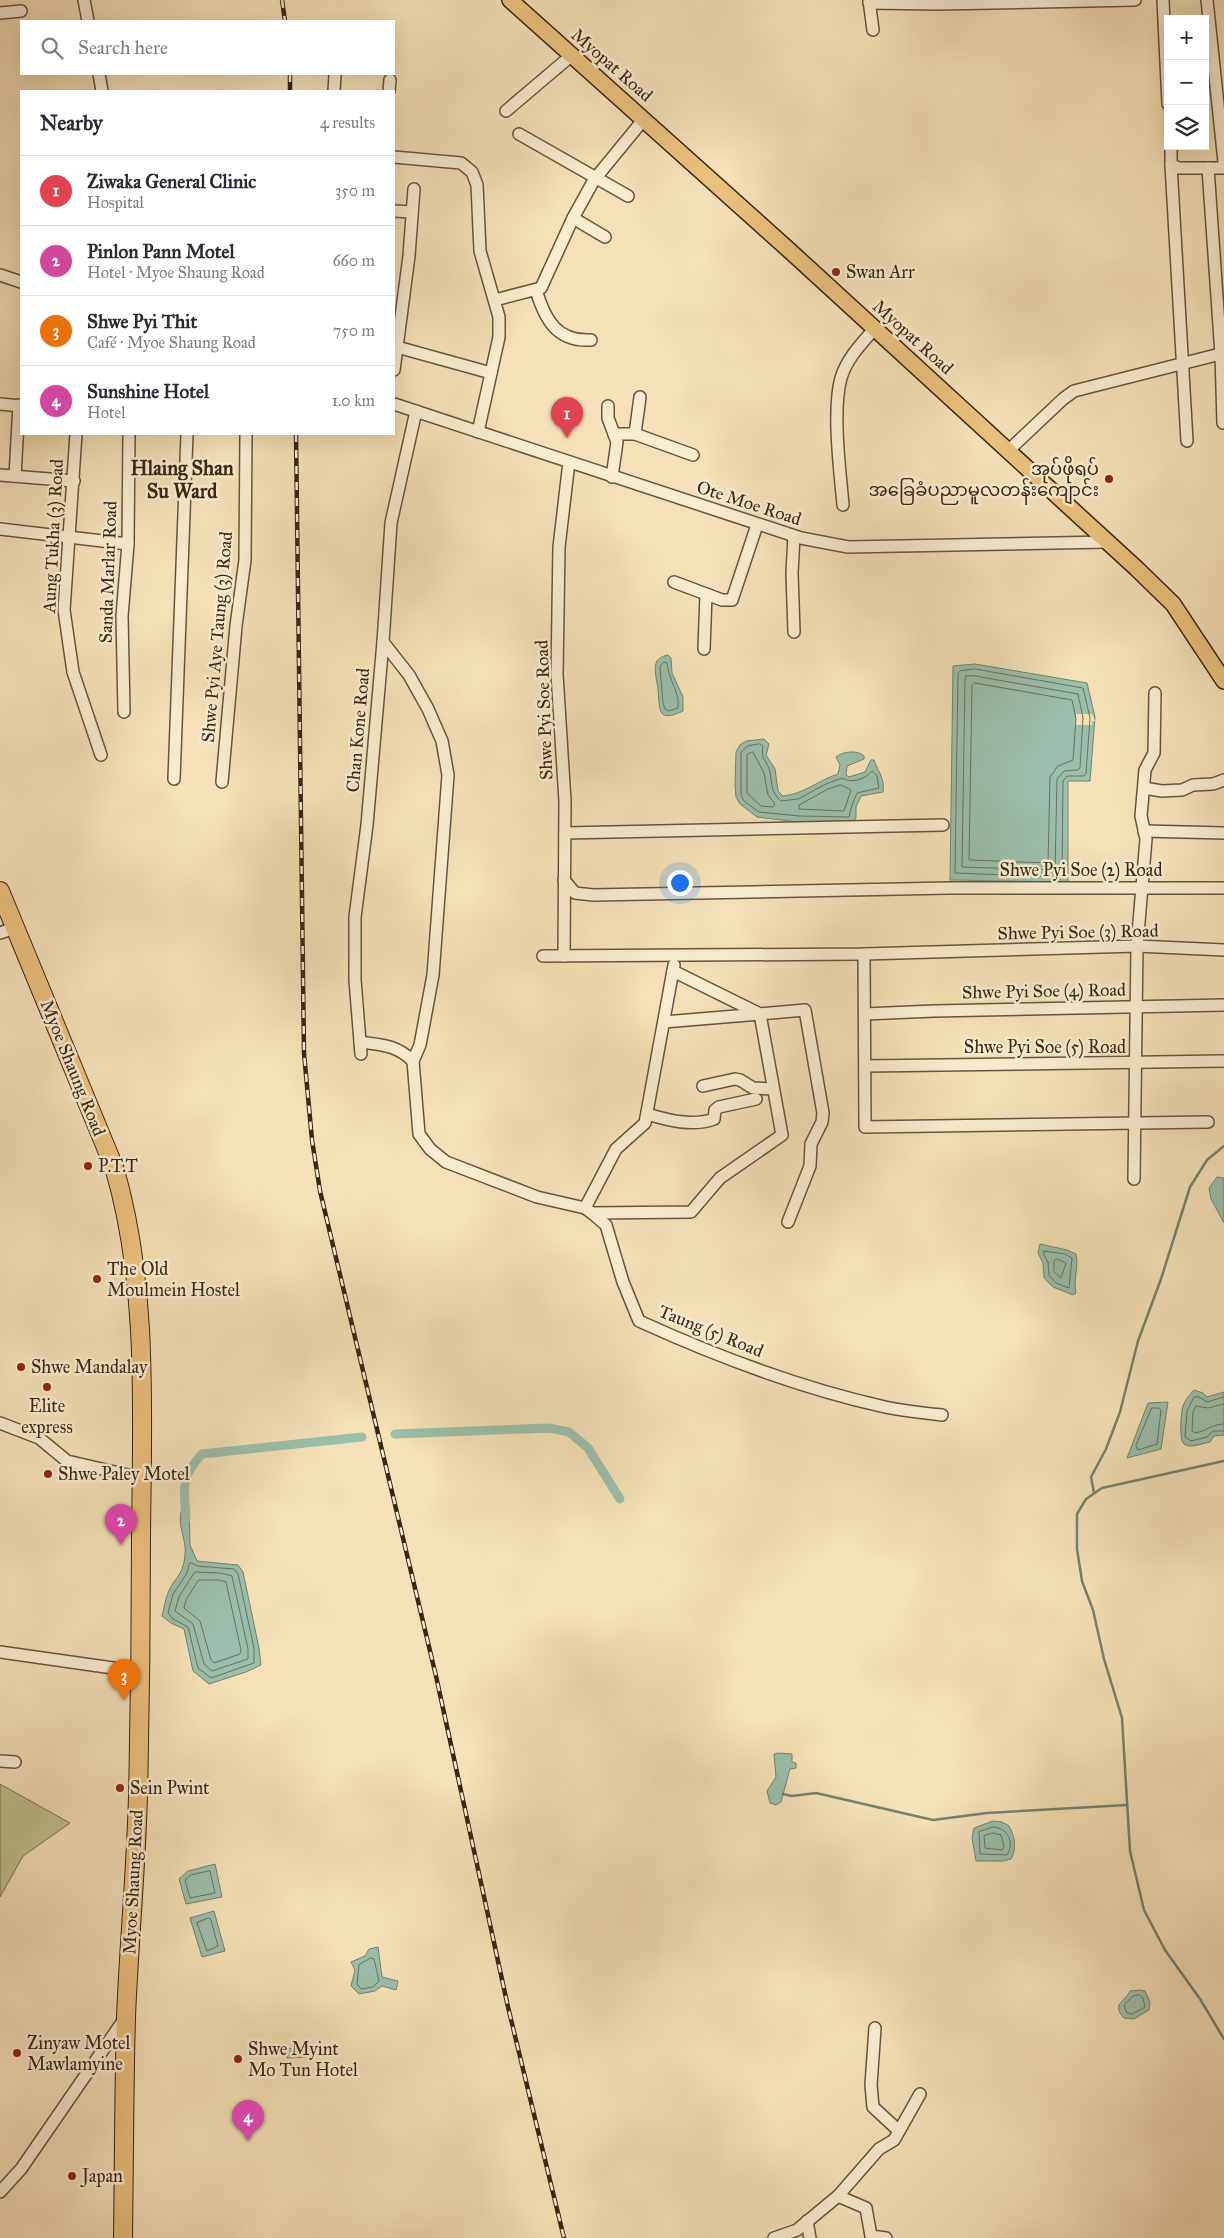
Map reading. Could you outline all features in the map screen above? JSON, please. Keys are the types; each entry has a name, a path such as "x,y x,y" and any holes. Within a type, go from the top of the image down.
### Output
{"highway":[{"name":"Myoe Shaung Road","path":"0,891 8,931 94,1117 121,1191 129,1237 142,1358 143,1418 138,1800 126,2017 123,2238"}],"main road":[{"name":"Myopat Road","path":"510,0 525,7 572,55 875,328 1108,542 1173,604 1224,681"}],"street":[{"path":"84,0 88,20"},
{"path":"873,30 869,2 1135,0"},
{"path":"1163,0 1166,60"},
{"path":"1207,0 1224,162"},
{"path":"0,13 21,11"},
{"path":"506,111 572,55"},
{"path":"99,75 102,90"},
{"path":"334,90 335,75"},
{"path":"495,300 541,288 573,218 597,177 644,119"},
{"path":"519,134 628,196"},
{"path":"1170,150 1187,441"},
{"path":"395,157 461,163 472,172 477,185 480,251 499,317 499,336 478,432"},
{"path":"1171,165 1179,168 1224,168"},
{"path":"1208,168 1223,353 1223,423"},
{"path":"395,362 399,284 412,212 414,189"},
{"path":"395,211 412,212"},
{"path":"573,218 605,237"},
{"path":"0,275 20,282"},
{"path":"536,290 540,305 555,330 574,339 591,340"},
{"path":"843,505 837,404 841,378 852,355 875,328"},
{"path":"397,347 491,373"},
{"path":"1009,450 1074,391 1223,353"},
{"path":"635,434 640,397"},
{"path":"0,404 20,406 15,476"},
{"name":"Ote Moe Road","path":"395,404 794,536 848,546 1108,542"},
{"path":"608,406 608,418 618,442 612,477"},
{"name":"Chan Kone Road","path":"413,1061 394,1047 360,1048 355,980 355,917 367,826 391,523 416,410"},
{"path":"614,434 635,434 693,454"},
{"name":"Aung Tukha (3) Road","path":"76,435 64,610 72,672 101,755"},
{"name":"Sanda Marlar Road","path":"124,712 122,616 128,544 129,435"},
{"path":"174,779 187,435"},
{"name":"Shwe Pyi Aye Taung (3) Road","path":"222,782 244,560 246,435"},
{"name":"Shwe Pyi Soe Road","path":"564,956 566,801 558,674 559,546 569,462"},
{"path":"0,475 74,481"},
{"path":"674,582 722,600 732,600 757,525"},
{"path":"0,529 128,544"},
{"path":"794,536 792,573 794,632"},
{"path":"704,649 706,594"},
{"path":"383,642 409,675 428,709 442,741 448,775 433,975 420,1045 413,1061 419,1134 430,1150 446,1162 528,1193 589,1210 691,1212 720,1178 782,1135 760,1014"},
{"path":"1134,1179 1137,1063 1137,946 1146,839 1142,816 1145,770 1154,753 1154,693"},
{"path":"1144,788 1162,791 1182,790 1193,785 1213,784 1224,780"},
{"path":"565,834 943,825"},
{"path":"1144,831 1224,833"},
{"name":"Shwe Pyi Soe (2) Road","path":"564,880 575,894 593,895 949,888 1224,888"},
{"name":"Shwe Pyi Soe (3) Road","path":"543,956 864,954 1137,946 1224,950"},
{"path":"864,954 865,1127 1208,1122"},
{"path":"589,1210 616,1150 645,1123 676,956"},
{"path":"673,970 760,1014"},
{"name":"Shwe Pyi Soe (4) Road","path":"865,1014 1224,1005"},
{"path":"664,1022 805,1010 823,1113 822,1122 811,1144 810,1166 788,1222"},
{"name":"Shwe Pyi Soe (5) Road","path":"866,1066 1224,1061"},
{"path":"703,1086 735,1079 752,1088 773,1089"},
{"path":"647,1114 674,1122 707,1121 714,1119 715,1110 719,1107 756,1099"},
{"name":"Taung (5) Road","path":"589,1210 606,1225 623,1282 638,1321 685,1342 800,1385 887,1408 942,1415"},
{"path":"0,1423 39,1438 67,1462 141,1478"},
{"path":"0,1652 140,1672"},
{"path":"0,1761 15,1762"},
{"path":"0,2192 21,2169 126,2017"},
{"path":"875,2028 871,2079 873,2107 898,2131"},
{"path":"774,2238 797,2230 838,2196 879,2149 894,2140 920,2094"},
{"path":"838,2196 866,2208 871,2236 886,2238"},
{"path":"807,2221 810,2238"}],"green space":[{"path":"0,1784 70,1823 23,1856 0,1897"}],"water":[{"path":"668,655 671,658 672,673 683,697 683,711 668,716 661,712 655,671 657,661"},
{"path":"975,664 1087,683 1095,717 1090,781 1068,781 1068,882 950,880 953,666"},
{"path":"764,739 769,744 766,755 775,769 778,791 783,796 798,793 838,774 840,765 836,757 842,753 850,752 861,754 864,756 864,759 847,766 846,775 849,777 865,772 871,760 874,760 882,779 883,792 861,796 856,807 856,818 852,822 798,822 757,817 740,804 736,797 736,752 740,745 746,741"},
{"path":"1217,1177 1224,1178 1224,1223 1211,1199 1209,1188"},
{"path":"1040,1244 1076,1254 1076,1293 1073,1295 1053,1287 1044,1278 1043,1263 1038,1253"},
{"path":"1194,1390 1203,1393 1207,1397 1224,1392 1224,1435 1214,1436 1210,1442 1190,1446 1182,1442 1181,1418 1184,1405"},
{"path":"1168,1402 1161,1449 1127,1458 1148,1403"},
{"path":"183,1506 189,1507 190,1545 197,1561 238,1565 243,1572 259,1648 261,1665 209,1684 193,1671 184,1629 162,1616 168,1593 184,1562 185,1549 180,1519"},
{"path":"774,1754 792,1754 792,1762 796,1763 796,1768 790,1769 781,1802 776,1805 770,1803 767,1791 776,1777"},
{"path":"993,1821 1002,1822 1009,1826 1013,1834 1013,1855 1011,1859 1003,1861 976,1861 972,1838 974,1828"},
{"path":"215,1864 222,1897 186,1904 179,1879 188,1871"},
{"path":"214,1911 225,1951 202,1957 190,1918"},
{"path":"378,1947 382,1977 398,1981 396,1990 382,1986 375,1991 359,1994 351,1986 355,1970 351,1962 365,1956 369,1949"},
{"path":"1130,1991 1145,1991 1150,2002 1149,2010 1134,2019 1124,2018 1120,2013 1120,2003"},
{"path":"307,2047 308,2057 287,2058 286,2049"}],"pier":[{"path":"1076,714 1092,714 1095,721 1092,721 1092,725 1076,725"}],"waterway":[{"path":"1094,1493 1091,1477 1106,1449 1120,1412 1138,1341 1161,1279 1190,1187 1207,1160 1224,1146"},
{"path":"395,1434 549,1428 569,1432 588,1448 620,1499"},
{"path":"186,1519 185,1484 190,1470 202,1454 362,1437"},
{"path":"1224,1461 1102,1488 1086,1499 1077,1514 1077,1549 1082,1581 1093,1610 1104,1659 1122,1718 1130,1851 1144,1910 1165,1950 1200,1999 1224,2039"},
{"path":"783,1794 792,1796 816,1793 933,1820 987,1813 1127,1805"}],"railway":[{"path":"282,0 285,20"},
{"path":"290,75 290,90"},
{"path":"296,435 304,1053 312,1140 320,1191 436,1676 508,2007 564,2238"}],"place":[{"name":"Swan Arr","path":"836,272"},
{"name":"Ziwaka General Clinic","path":"567,438"},
{"name":"အုပ်ဖိုရပ် အခြေခံပညာမူလတန်းကျောင်း","path":"1109,479"},
{"name":"P.T.T","path":"88,1166"},
{"name":"The Old Moulmein Hostel","path":"97,1279"},
{"name":"Shwe Mandalay","path":"21,1367"},
{"name":"Elite express","path":"47,1387"},
{"name":"Shwe Paley Motel","path":"48,1474"},
{"name":"Pinlon Pann Motel","path":"121,1545"},
{"name":"Shwe Pyi Thit","path":"124,1700"},
{"name":"Sein Pwint","path":"120,1788"},
{"name":"Zinyaw Motel Mawlamyine","path":"17,2053"},
{"name":"Shwe Myint Mo Tun Hotel","path":"238,2059"},
{"name":"Sunshine Hotel","path":"248,2141"},
{"name":"Japan","path":"72,2176"}],"district":[{"name":"Hlaing Shan Su Ward","path":"182,480"}]}
